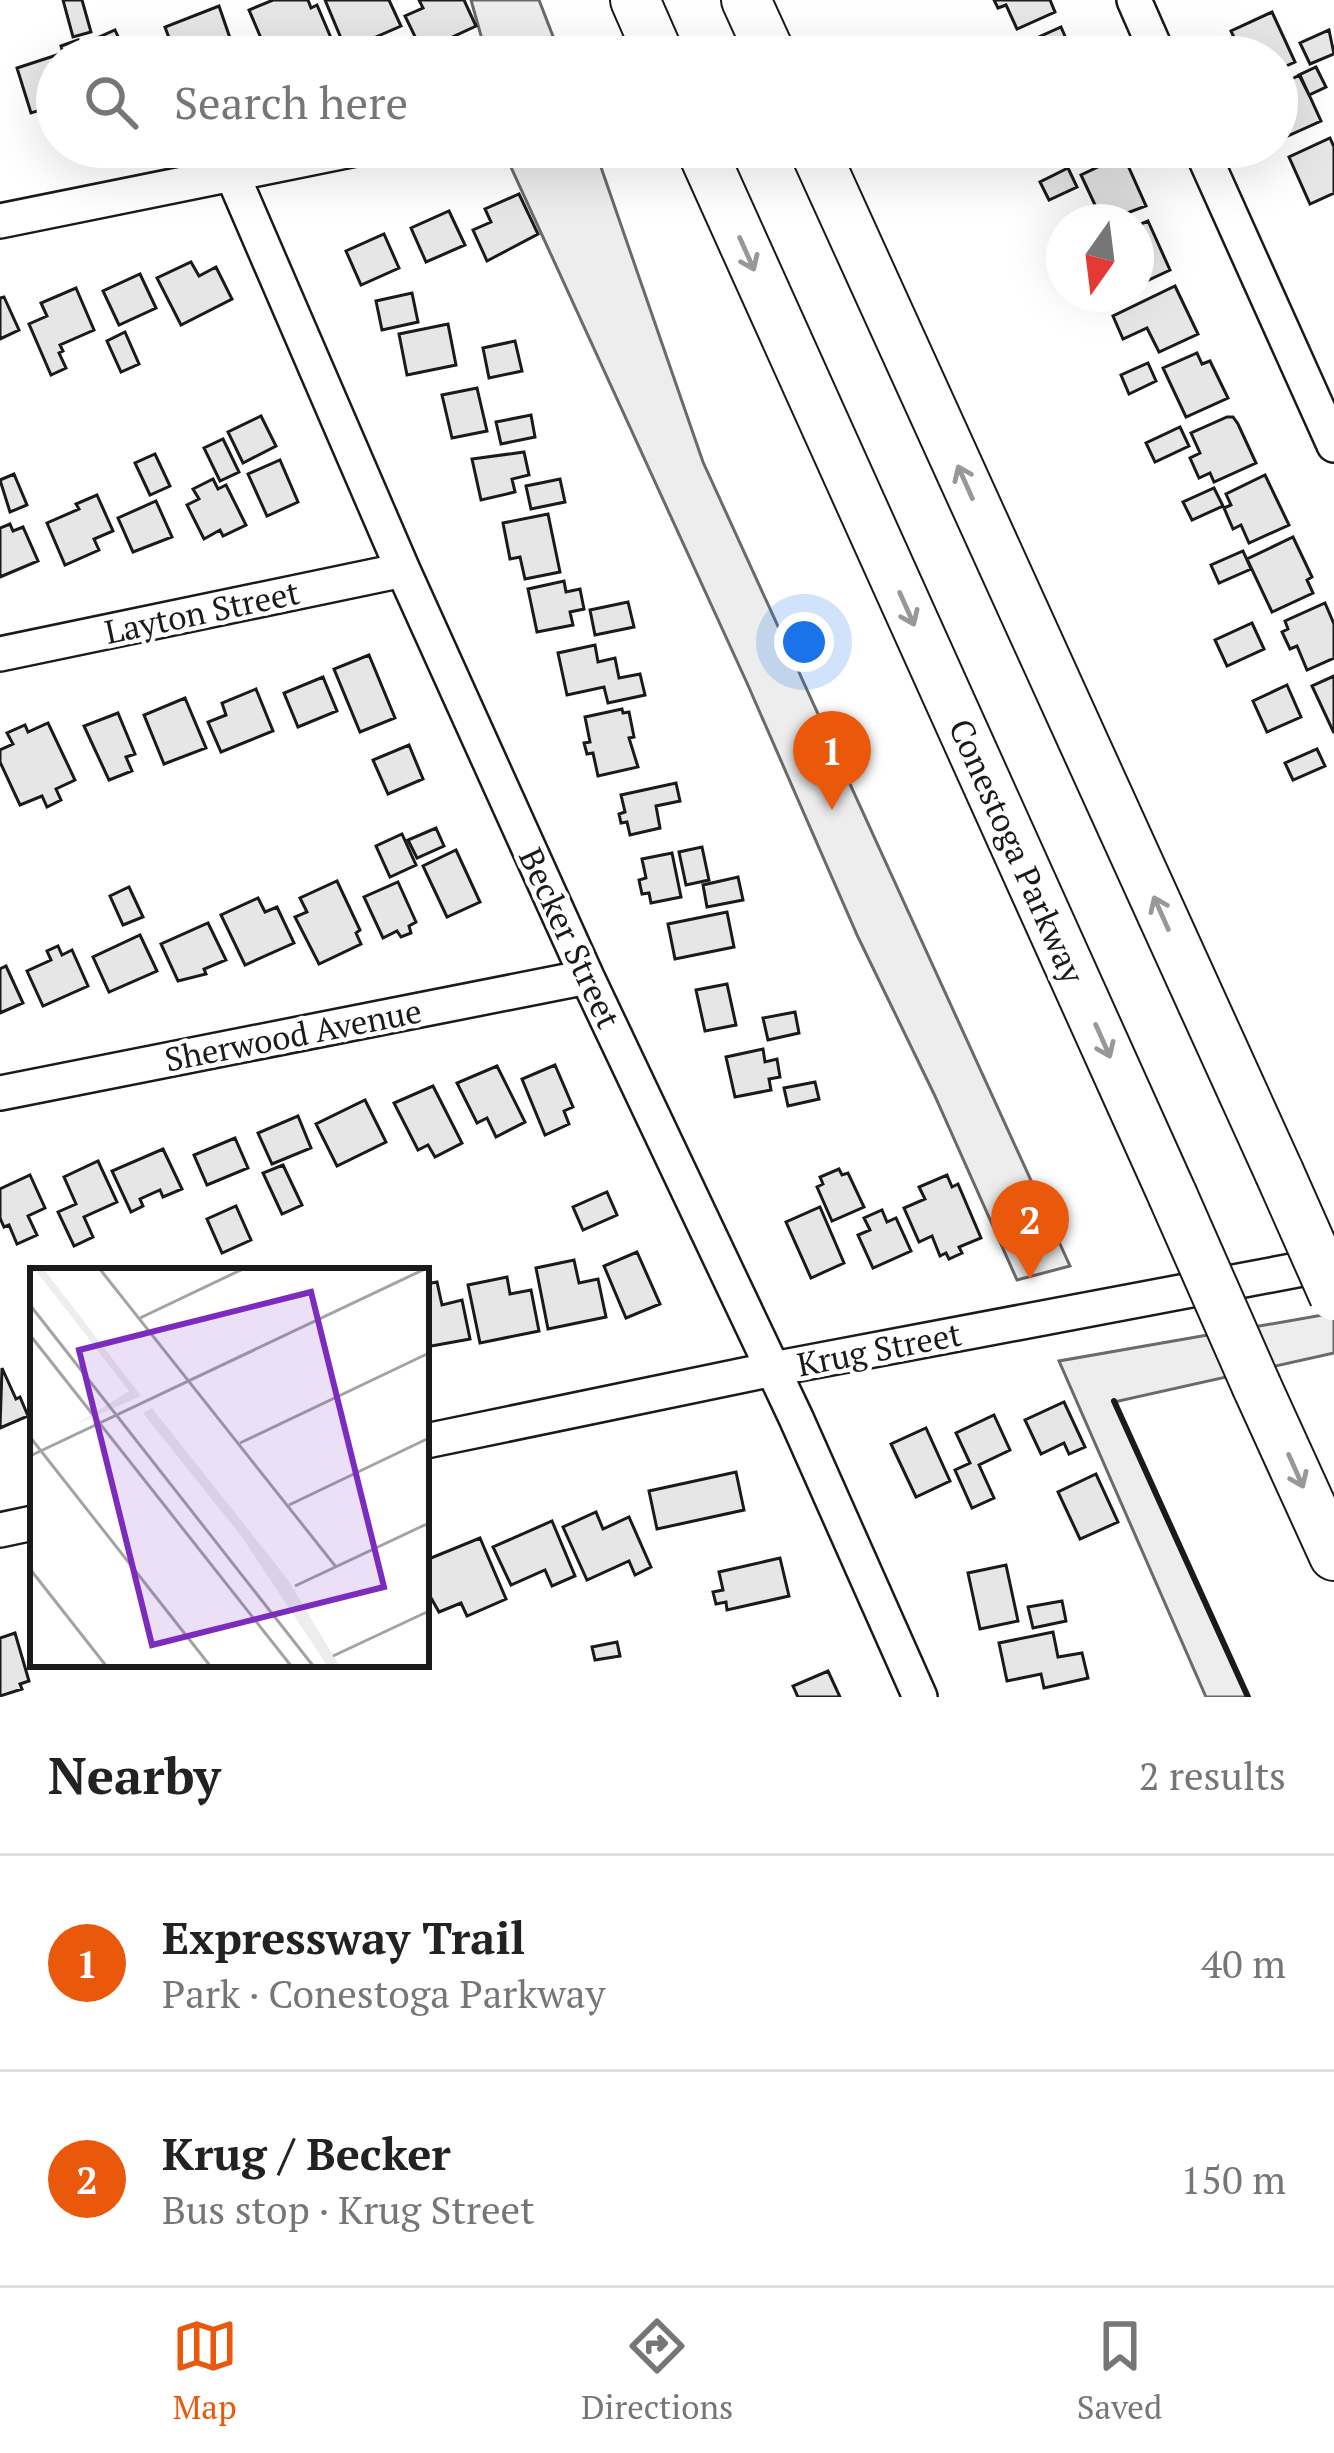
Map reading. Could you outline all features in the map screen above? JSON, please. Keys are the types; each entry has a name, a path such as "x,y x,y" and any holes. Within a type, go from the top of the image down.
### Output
{"highway":[{"path":"635,0 651,36"},
{"path":"746,0 762,36"},
{"name":"Conestoga Parkway","path":"709,168 1334,1556"},
{"path":"823,168 1334,1296"}],"street":[{"path":"1133,0 1149,36"},
{"path":"0,221 262,168"},
{"path":"1209,168 1334,446"},
{"name":"Becker Street","path":"232,174 403,570 920,1697"},
{"name":"Layton Street","path":"0,654 403,570"},
{"name":"Sherwood Avenue","path":"0,1094 587,977"},
{"name":"Krug Street","path":"429,1440 773,1369 1334,1263"},
{"path":"0,1530 30,1524"}],"shaded area":[{"path":"471,0 539,0 553,36 481,36"},
{"path":"511,168 601,168 703,462 1070,1266 1017,1280"},
{"path":"1334,1313 1334,1353 1114,1402 1248,1697 1206,1697 1059,1361"}],"building":[{"path":"63,0 82,0 91,32 73,36"},
{"path":"273,0 308,0 311,8 317,5 330,36 260,36 249,10"},
{"path":"325,0 389,0 401,26 378,36 340,36"},
{"path":"419,0 464,0 476,26 454,36 415,36 405,16 423,8"},
{"path":"994,0 1050,0 1055,12 1017,29 1006,5 998,8"},
{"path":"219,6 229,36 168,36 165,27"},
{"path":"1272,12 1283,36 1233,36 1231,31"},
{"path":"1061,27 1065,36 1041,36"},
{"path":"1329,30 1334,54 1310,64 1300,43"},
{"path":"36,62 36,111 31,113 17,68"},
{"path":"1316,67 1326,87 1309,95 1299,75"},
{"path":"1298,76 1321,121 1298,131"},
{"path":"1330,138 1334,193 1310,204 1294,168 1298,168 1298,153"},
{"path":"1068,168 1077,187 1049,200 1040,182"},
{"path":"1096,168 1129,168 1145,204 1095,204 1081,175"},
{"path":"519,194 538,234 487,261 473,230 491,222 485,209"},
{"path":"449,211 465,245 426,262 411,228"},
{"path":"384,234 399,268 361,285 346,251"},
{"path":"1154,234 1170,270 1154,278"},
{"path":"191,262 199,276 216,267 232,299 181,325 157,278"},
{"path":"140,274 156,308 119,325 103,291"},
{"path":"1175,286 1198,334 1159,352 1147,328 1123,339 1113,316 1154,312 1154,296"},
{"path":"76,288 94,330 60,345 66,368 51,375 29,324 47,316 41,303"},
{"path":"412,293 418,322 382,330 376,301"},
{"path":"4,297 19,330 0,339 0,298"},
{"path":"448,324 456,365 407,375 399,334"},
{"path":"125,332 139,364 121,372 107,341"},
{"path":"515,341 522,371 489,378 483,348"},
{"path":"1197,353 1202,364 1210,361 1228,398 1186,417 1163,368"},
{"path":"1148,363 1156,381 1129,394 1121,375"},
{"path":"477,388 487,431 452,438 442,395"},
{"path":"531,415 535,437 501,444 496,422"},
{"path":"261,416 276,446 243,463 228,432"},
{"path":"1227,417 1238,424 1256,463 1214,482 1210,473 1199,478 1190,458 1200,453 1191,433"},
{"path":"1180,427 1189,446 1155,462 1146,443"},
{"path":"223,439 239,472 220,481 204,448"},
{"path":"524,452 529,475 512,479 515,492 481,500 472,459"},
{"path":"155,454 170,486 150,495 135,463"},
{"path":"280,460 298,502 267,516 248,474"},
{"path":"14,474 27,505 10,512 0,480"},
{"path":"1265,475 1289,525 1249,543 1241,525 1233,529 1224,508 1231,505 1226,494"},
{"path":"213,479 218,489 226,485 246,525 204,539 187,505 199,499 193,489"},
{"path":"560,479 565,502 531,509 526,486"},
{"path":"1214,488 1223,506 1192,520 1183,502"},
{"path":"97,495 113,531 94,539 99,550 65,565 47,523"},
{"path":"156,501 172,537 133,552 118,518"},
{"path":"548,514 560,572 525,579 520,557 510,559 503,523"},
{"path":"10,524 13,531 23,527 38,561 0,577 0,528"},
{"path":"1293,537 1312,577 1307,580 1313,593 1272,612 1247,559"},
{"path":"1243,551 1251,569 1219,583 1211,565"},
{"path":"564,581 566,592 580,589 584,609 570,612 573,625 537,632 528,589"},
{"path":"628,602 634,627 595,635 590,610"},
{"path":"1325,603 1334,624 1334,658 1307,670 1297,646 1290,649 1282,632 1288,629 1285,621"},
{"path":"1252,623 1264,649 1227,666 1215,640"},
{"path":"595,645 598,662 615,658 619,678 640,674 645,695 608,703 604,687 567,695 558,653"},
{"path":"369,655 395,718 360,732 334,669"},
{"path":"1334,676 1334,733 1312,686"},
{"path":"323,677 337,711 298,727 284,693"},
{"path":"1287,685 1301,717 1267,732 1253,701"},
{"path":"256,689 273,731 221,752 208,722 226,715 222,703"},
{"path":"185,698 206,748 164,764 144,715"},
{"path":"622,709 629,712 634,737 629,738 638,767 598,776 593,753 587,754 584,743 590,742 585,717"},
{"path":"118,713 135,754 126,757 132,771 109,780 84,726"},
{"path":"48,723 75,780 56,789 61,800 47,807 42,796 20,805 0,762 0,750 13,744 7,733 25,725 28,732"},
{"path":"409,745 423,779 388,794 373,760"},
{"path":"1317,749 1325,766 1293,780 1285,763"},
{"path":"676,783 680,801 656,806 660,828 630,835 627,822 621,823 619,814 625,812 621,795"},
{"path":"436,828 444,846 417,858 408,840"},
{"path":"402,834 416,865 390,877 376,846"},
{"path":"702,847 709,880 686,885 679,852"},
{"path":"456,850 480,902 447,917 423,866"},
{"path":"672,853 681,897 651,903 649,893 642,894 639,880 646,878 642,859"},
{"path":"738,877 743,900 707,907 703,885"},
{"path":"337,881 360,930 356,933 361,944 319,964 295,917 307,912 300,898"},
{"path":"398,882 416,922 409,926 411,933 401,937 397,931 383,938 364,897"},
{"path":"129,887 143,917 123,925 110,896"},
{"path":"258,898 265,912 277,907 294,943 245,965 221,915"},
{"path":"727,912 734,947 675,959 668,924"},
{"path":"208,923 226,960 204,969 206,974 178,981 161,944"},
{"path":"140,935 157,971 109,992 93,957"},
{"path":"58,946 62,955 72,950 88,986 43,1006 27,971 51,960 47,951"},
{"path":"6,966 23,1003 0,1013 0,969"},
{"path":"727,984 736,1025 705,1031 696,990"},
{"path":"795,1012 799,1033 768,1040 763,1018"},
{"path":"763,1049 765,1062 777,1059 780,1077 769,1079 771,1090 735,1097 726,1057"},
{"path":"555,1065 573,1107 564,1111 569,1124 545,1135 522,1079"},
{"path":"497,1066 525,1122 496,1137 487,1118 477,1123 457,1083"},
{"path":"815,1082 819,1099 788,1106 784,1088"},
{"path":"433,1086 462,1143 435,1157 428,1145 418,1150 394,1103"},
{"path":"365,1100 386,1142 337,1166 316,1124"},
{"path":"298,1116 311,1148 272,1164 258,1133"},
{"path":"235,1138 248,1168 207,1185 194,1155"},
{"path":"163,1149 182,1189 163,1197 160,1190 140,1199 143,1206 131,1212 112,1171"},
{"path":"98,1161 117,1202 84,1217 93,1237 74,1246 58,1212 76,1204 64,1177"},
{"path":"283,1165 302,1205 282,1214 263,1173"},
{"path":"839,1169 842,1175 848,1173 864,1207 832,1221 817,1187 823,1184 820,1177"},
{"path":"30,1175 45,1208 28,1216 37,1235 17,1244 9,1225 4,1227 0,1218 0,1189"},
{"path":"947,1175 952,1187 958,1184 981,1238 959,1247 962,1253 949,1259 946,1253 940,1256 932,1236 919,1242 904,1208 925,1199 919,1187"},
{"path":"607,1192 617,1215 583,1230 573,1207"},
{"path":"236,1206 251,1240 222,1253 207,1219"},
{"path":"820,1207 844,1263 811,1278 786,1222"},
{"path":"882,1210 887,1222 896,1218 911,1251 873,1268 858,1235 870,1230 864,1218"},
{"path":"637,1252 660,1304 626,1318 604,1266"},
{"path":"574,1260 579,1283 598,1279 606,1317 548,1329 536,1268"},
{"path":"507,1277 510,1294 531,1290 539,1331 480,1343 468,1285"},
{"path":"437,1282 442,1305 462,1300 470,1339 429,1346 429,1283"},
{"path":"2,1368 28,1416 0,1428"},
{"path":"1064,1402 1085,1447 1069,1454 1064,1443 1041,1454 1025,1420"},
{"path":"994,1415 1010,1450 979,1465 994,1498 972,1508 955,1470 970,1463 956,1433"},
{"path":"926,1428 950,1481 916,1497 891,1444"},
{"path":"736,1472 744,1510 657,1529 649,1491"},
{"path":"1096,1474 1118,1522 1080,1539 1058,1492"},
{"path":"596,1512 603,1529 629,1517 651,1567 635,1575 629,1561 587,1580 563,1527"},
{"path":"552,1521 575,1576 552,1586 545,1570 511,1585 493,1547"},
{"path":"480,1538 506,1599 467,1616 461,1603 439,1612 429,1594 429,1559"},
{"path":"780,1558 789,1596 727,1610 726,1602 716,1604 713,1592 723,1590 719,1572"},
{"path":"1006,1565 1018,1621 980,1629 968,1573"},
{"path":"1062,1601 1066,1621 1033,1628 1028,1607"},
{"path":"1053,1632 1058,1657 1082,1653 1088,1678 1044,1688 1041,1674 1007,1681 999,1643"},
{"path":"15,1633 29,1681 20,1684 22,1689 0,1696 0,1638"},
{"path":"617,1642 620,1656 595,1660 592,1647"},
{"path":"828,1671 840,1697 798,1697 793,1686"}],"wall":[{"path":"1114,1401 1248,1697"}],"place":[{"name":"Expressway Trail","path":"832,810"},
{"name":"Krug / Becker","path":"1030,1279"}]}
